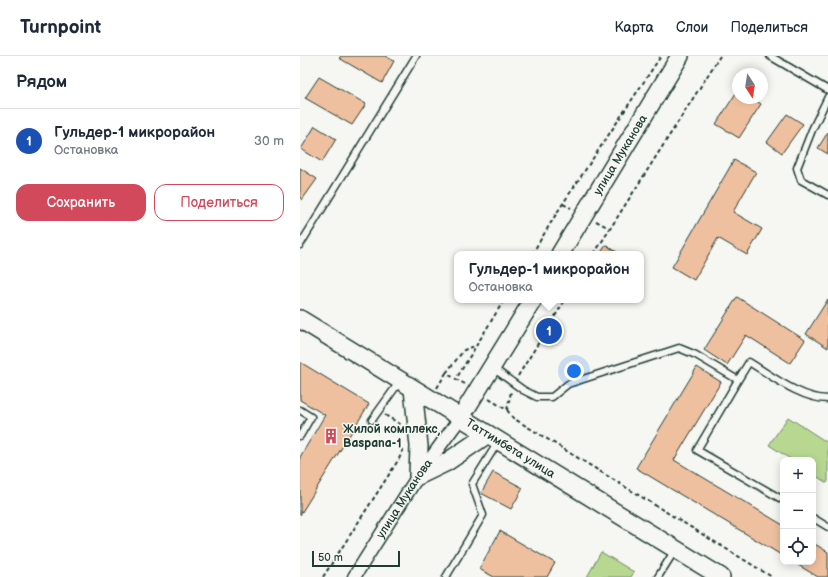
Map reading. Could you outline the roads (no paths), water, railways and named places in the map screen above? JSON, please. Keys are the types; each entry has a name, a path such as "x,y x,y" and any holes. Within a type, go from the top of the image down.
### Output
{"main road":[{"name":"улица Муканова","path":"562,251 680,56"},
{"name":"улица Муканова","path":"461,417 530,303"},
{"name":"Таттимбета улица","path":"300,319 721,577"},
{"path":"406,385 419,446 418,476 493,437"}],"street":[{"name":"улица Муканова","path":"354,577 418,476 461,417"}],"lane":[{"path":"300,245 416,56"},
{"path":"770,56 828,90"},
{"path":"828,97 812,130 797,168 801,180 828,196"},
{"path":"821,111 828,115"},
{"path":"492,367 523,390 536,397 552,397 568,384 679,348 696,355 738,380"},
{"path":"780,498 697,450 749,362 801,393 820,399 828,399"},
{"path":"372,420 378,412 406,385"},
{"path":"300,410 311,417 300,436"},
{"path":"446,577 483,515 472,484 493,437"},
{"path":"816,520 828,527"},
{"path":"658,577 676,550"}],"place":[{"name":"Гульдер-1 микрорайон","path":"549,331"},
{"name":"Жилой комплекс, Baspana-1","path":"331,436"}]}
